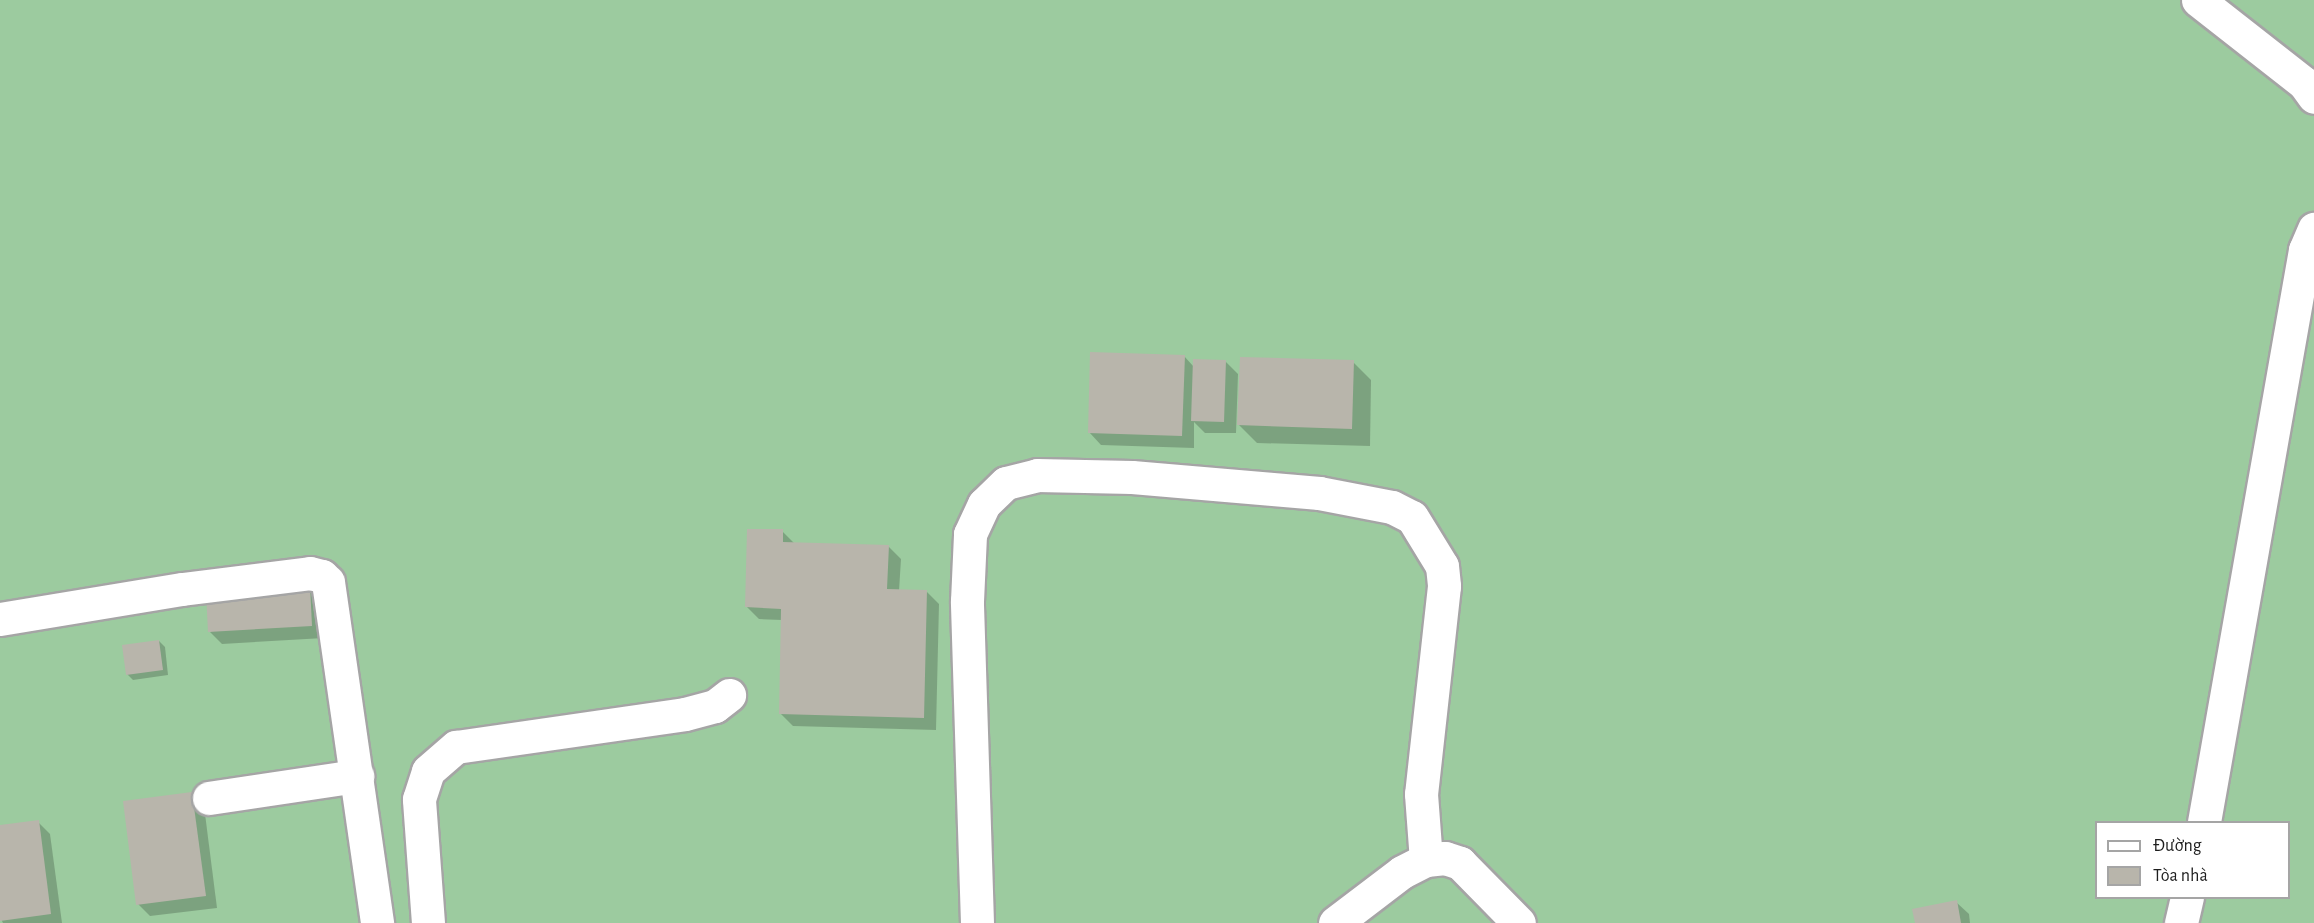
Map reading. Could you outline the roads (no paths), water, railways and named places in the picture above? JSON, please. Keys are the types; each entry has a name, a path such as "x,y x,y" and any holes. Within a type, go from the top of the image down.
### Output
{"street":[{"path":"2198,0 2304,83 2314,98"},
{"path":"2204,821 2292,318 2305,250 2314,229"},
{"path":"977,923 967,601 970,534 984,504 1006,483 1037,475 1132,477 1319,493 1392,507 1412,517 1442,566 1444,586 1421,794 1426,860"},
{"path":"0,619 182,589 310,573 322,576 328,582 377,923"},
{"path":"428,923 419,798 428,771 456,747 685,714 716,706 729,695"},
{"path":"209,798 357,776"},
{"path":"1335,923 1402,872 1426,860 1445,858 1460,863 1519,923"},
{"path":"2181,923 2187,899"}]}
